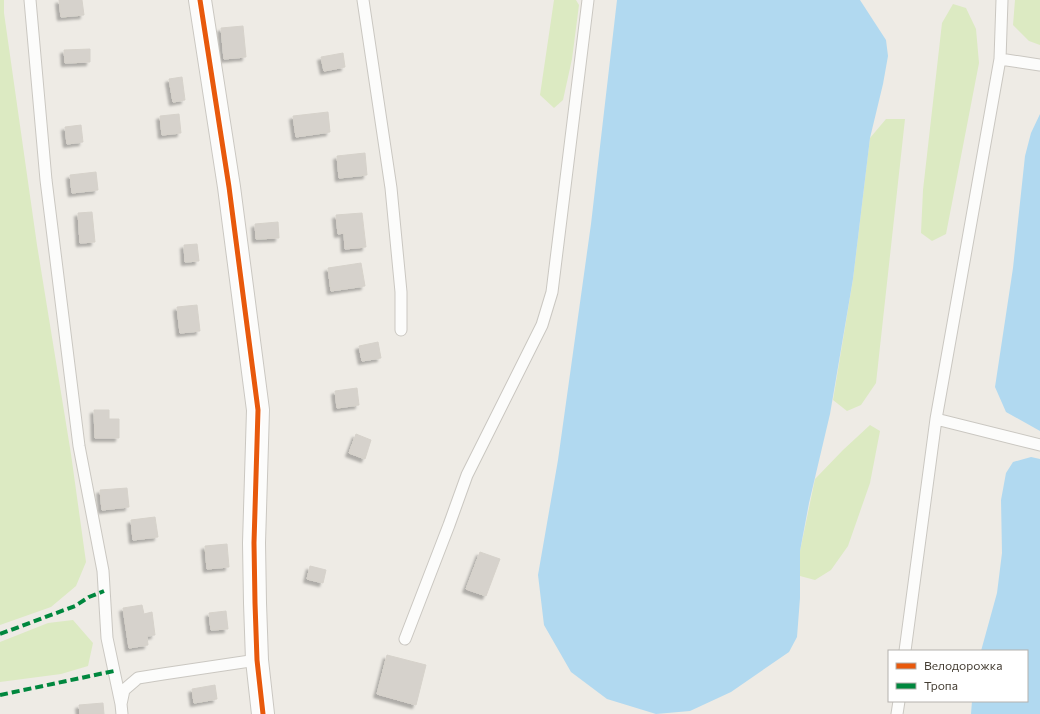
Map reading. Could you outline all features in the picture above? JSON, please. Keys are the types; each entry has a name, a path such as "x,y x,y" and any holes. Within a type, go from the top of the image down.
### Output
{"street":[{"path":"200,0 229,187 258,410 254,543 257,660 262,714"}],"lane":[{"path":"30,0 46,180 80,446 103,571 107,638 121,709"},
{"path":"362,0 391,188 401,292 401,330"},
{"path":"405,639 467,475 542,325 552,292 588,0"},
{"path":"905,650 936,419 1000,59 1002,0"},
{"path":"1000,59 1040,65"},
{"path":"936,419 1040,445"},
{"path":"121,709 124,690 138,678 257,660"},
{"path":"897,714 898,702"}],"green space":[{"path":"0,0 4,0 4,13 37,245 71,454 86,562 76,586 51,607 0,625"},
{"path":"554,0 576,0 579,5 572,59 563,100 554,108 540,95"},
{"path":"1015,0 1040,0 1040,45 1029,41 1013,25"},
{"path":"953,4 966,8 976,29 979,63 946,234 932,241 921,233 923,190 942,23"},
{"path":"886,119 905,119 876,383 861,405 847,411 833,400 853,279 870,138"},
{"path":"870,425 880,431 870,483 848,546 831,570 815,580 800,576 800,551 815,479"},
{"path":"73,620 93,643 88,666 61,674 0,682 0,642 48,623"}],"water":[{"path":"617,0 860,0 886,40 888,56 870,138 853,279 830,414 809,503 800,551 800,598 797,637 789,652 731,692 690,711 656,714 607,699 571,672 544,625 538,575 558,460 591,224"},
{"path":"1040,114 1040,431 1006,412 995,387 1013,268 1025,156 1031,133"},
{"path":"1031,457 1040,459 1040,714 971,714 972,702 1028,702 1028,650 981,650 997,593 1002,553 1001,500 1006,473 1013,462"}],"building":[{"path":"59,0 82,0 84,15 61,17"},
{"path":"243,26 246,57 224,59 221,28"},
{"path":"90,49 90,62 65,63 64,50"},
{"path":"343,53 345,67 324,71 321,57"},
{"path":"182,77 185,100 173,102 169,79"},
{"path":"328,112 330,132 296,137 293,116"},
{"path":"179,114 181,133 162,135 160,116"},
{"path":"81,125 83,142 67,144 65,127"},
{"path":"365,153 367,175 339,178 337,156"},
{"path":"96,172 98,190 72,193 70,175"},
{"path":"92,212 95,242 80,243 78,213"},
{"path":"362,213 366,247 345,249 344,233 338,234 336,215"},
{"path":"278,222 279,238 256,239 255,224"},
{"path":"197,244 199,261 185,262 184,245"},
{"path":"361,263 365,286 331,291 328,268"},
{"path":"197,305 200,331 180,333 177,307"},
{"path":"378,342 381,358 362,361 359,346"},
{"path":"357,388 359,405 337,408 335,391"},
{"path":"94,410 109,410 109,419 119,419 119,438 95,438"},
{"path":"356,434 371,440 365,459 349,453"},
{"path":"127,488 129,507 102,510 100,490"},
{"path":"155,517 158,537 133,540 131,520"},
{"path":"227,544 229,567 207,569 205,546"},
{"path":"480,552 500,559 486,596 466,589"},
{"path":"310,566 326,570 323,583 307,579"},
{"path":"142,605 144,614 152,612 155,635 147,636 148,645 129,648 123,608"},
{"path":"226,611 228,629 211,630 209,613"},
{"path":"387,655 426,665 416,705 377,694"},
{"path":"215,685 217,699 194,703 192,689"},
{"path":"103,703 104,714 80,714 79,705"}],"marked path":[{"path":"0,634 75,606 89,597 104,591"},
{"path":"0,695 114,671"}],"cycle path":[{"path":"200,0 229,187 258,410 254,543 257,660 263,714"}]}
